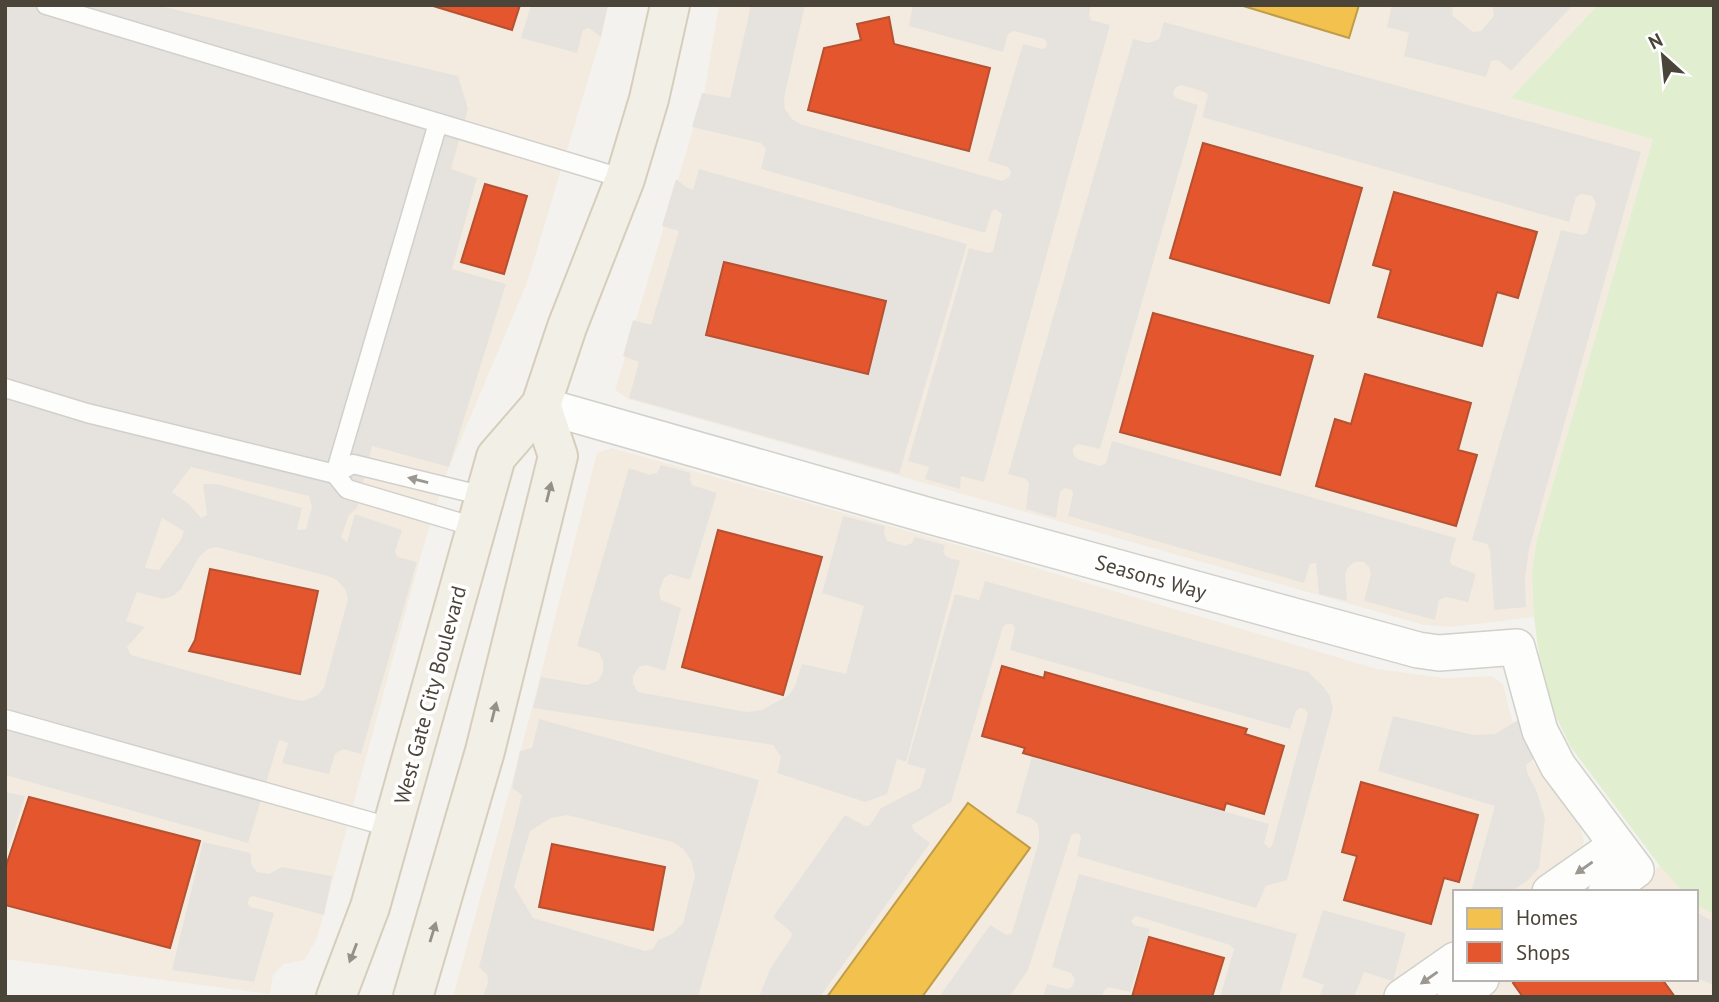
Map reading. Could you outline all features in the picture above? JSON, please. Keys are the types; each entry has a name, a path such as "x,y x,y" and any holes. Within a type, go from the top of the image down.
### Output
{"main road":[{"name":"West Gate City Boulevard","path":"336,997 370,907 496,457 541,405 625,179 649,99 670,5"},
{"path":"413,997 485,751 558,456 541,405"}],"street":[{"name":"Seasons Way","path":"541,405 930,516 1418,650 1439,653 1517,647 1540,731 1558,766 1627,858"},
{"path":"1555,890 1627,858"},
{"path":"1607,890 1627,858"},
{"path":"1402,997 1453,961"},
{"path":"1455,997 1477,981"}],"lane":[{"path":"46,5 625,179"},
{"path":"335,474 438,123"},
{"path":"5,388 88,413 335,474 347,489 480,512"},
{"path":"335,474 354,464 480,512"},
{"path":"5,719 393,828"}],"shaded area":[{"path":"5,5 608,5 601,37 527,283 447,472 423,548 317,938 305,960 284,964 273,975 270,994 5,959"},
{"path":"5,5 156,5 458,76 468,109 451,169 477,178 452,269 506,284 449,467 372,446 357,508 349,515 341,537 347,542 355,514 402,530 395,552 398,557 417,562 361,754 343,749 335,754 329,774 282,763 288,743 279,740 248,843 5,775","holes":["191,467 309,496 312,507 306,529 297,530 302,508 217,484 203,484 207,515 201,518 189,504 172,492","162,518 184,531 159,570 145,568","216,547 328,576 337,580 345,589 348,599 324,687 318,695 303,701 291,699 131,655 127,647 145,627 126,621 137,592 163,599 173,596 181,589 199,557 208,549"]},
{"path":"531,5 608,5 601,37 589,28 583,30 577,53 521,38"},
{"path":"719,5 1598,5 1511,98 1653,139 1537,539 1532,573 1534,617 1450,627 1424,625 628,399 615,390 705,89"},
{"path":"751,5 805,5 784,98 785,109 792,119 800,124 1002,181 1009,177 1011,172 1008,167 988,161 1023,44 1042,49 1047,42 1014,31 1008,34 1003,52 909,26 913,5 1091,5 1091,20 1110,25 984,482 961,476 960,489 925,479 929,467 908,461 969,248 989,253 993,251 1002,214 995,209 992,211 985,233 761,169 766,149 761,143 692,127 702,93 730,98"},
{"path":"1392,5 1452,5 1453,16 1473,32 1481,31 1494,16 1491,5 1573,5 1511,71 1498,60 1491,61 1486,77 1404,56 1409,33 1387,27"},
{"path":"1164,22 1641,152 1529,549 1525,578 1526,607 1494,610 1490,550 1487,544 1472,540 1561,230 1582,235 1587,233 1596,203 1592,196 1582,194 1576,197 1569,222 1202,117 1208,95 1181,85 1175,88 1173,94 1176,98 1198,105 1100,449 1078,444 1073,448 1073,454 1077,459 1100,466 1106,463 1112,441 1456,538 1450,560 1452,565 1476,574 1468,602 1446,597 1439,600 1435,620 1364,601 1371,574 1364,562 1355,562 1348,567 1345,576 1347,601 1319,594 1316,563 1310,564 1304,583 1068,516 1073,494 1072,490 1065,488 1060,492 1056,518 1026,509 1029,483 1026,479 1008,474 1133,39 1149,43 1159,39"},
{"path":"699,169 967,244 899,474 629,398 639,362 623,356 633,320 651,325 679,231 662,226 676,179 693,190","holes":["725,262 886,301 868,374 707,334"]},
{"path":"612,448 965,547 1377,669 1445,678 1492,676 1503,684 1511,717 1527,754 1580,827 1584,841 1581,851 1571,864 1533,890 1453,890 1453,945 1379,997 453,997 531,712 597,453"},
{"path":"661,465 691,473 692,485 717,493 690,580 670,574 664,578 659,592 661,600 681,608 665,671 646,665 639,667 633,676 633,684 638,692 747,712 762,710 789,695 802,664 846,674 864,606 822,593 843,516 885,526 887,541 905,546 912,543 915,537 945,545 943,552 947,557 960,561 906,762 897,759 887,794 865,802 777,773 781,757 773,745 533,708 541,677 587,685 598,681 603,672 603,661 599,653 577,646 629,468 650,475 657,473"},
{"path":"985,581 1308,672 1322,685 1330,696 1333,709 1287,880 1266,886 1256,908 1077,856 1081,837 1074,833 1028,970 1009,997 939,997 990,925 1007,935 1012,933 1039,841 1037,823 1016,813 1032,757 1269,824 1264,843 1269,848 1272,846 1308,714 1305,709 1296,711 1290,729 1010,650 1015,628 1012,624 1007,624 1003,627 951,802 912,825 914,831 930,843 820,997 759,997 770,969 792,936 791,932 773,917 845,815 865,826 870,825 881,808 920,788 926,769 907,764 955,594 979,600"},
{"path":"1393,716 1474,735 1495,734 1518,720 1536,757 1526,765 1527,772 1537,792 1545,819 1539,868 1527,881 1513,890 1472,890 1495,806 1378,771"},
{"path":"539,719 759,780 698,997 483,997 488,982 487,975 479,967 522,795 512,788 520,751 532,748","holes":["567,815 673,842 683,849 691,860 695,876 683,923 672,934 658,940 653,949 645,951 533,918 514,886 530,831 551,818"]},
{"path":"5,792 25,796 5,859"},
{"path":"203,842 251,853 251,864 257,872 269,874 282,867 332,876 324,915 253,896 249,898 248,904 251,907 274,913 254,982 172,970"},
{"path":"1660,866 1681,890 1626,890"},
{"path":"1079,874 1297,934 1279,997 1220,997 1234,949 1230,945 1136,916 1131,921 1134,925 1150,929 1130,992 1109,987 1102,997 1043,997 1047,984 1067,989 1072,987 1075,979 1071,973 1052,967"},
{"path":"1698,906 1714,914 1714,997 1476,997 1497,981 1698,981"},
{"path":"1323,910 1406,933 1393,981 1364,972 1354,997 1319,997 1324,985 1302,977"},
{"path":"1698,913 1714,922 1714,985 1698,979"}],"green space":[{"path":"1598,5 1714,5 1714,914 1698,906 1698,890 1681,890 1660,866 1570,746 1553,710 1539,655 1534,617 1532,573 1537,539 1653,139 1511,98"}],"building: Homes":[{"path":"1240,5 1359,5 1349,38"},
{"path":"968,803 1030,848 922,997 827,997"}],"building: Shops":[{"path":"430,5 520,5 512,30"},
{"path":"889,17 894,44 990,68 969,151 808,110 824,48 861,40 857,24"},
{"path":"1203,143 1362,188 1329,303 1170,258"},
{"path":"485,184 527,196 504,274 461,262"},
{"path":"1394,192 1537,232 1518,298 1497,292 1482,346 1378,317 1391,270 1373,265"},
{"path":"724,262 886,301 868,374 706,335"},
{"path":"1153,313 1313,356 1280,475 1120,432"},
{"path":"1365,374 1471,403 1458,450 1477,455 1456,526 1316,486 1335,419 1351,424"},
{"path":"718,530 822,557 783,695 682,667"},
{"path":"210,569 318,591 300,674 189,651 195,640"},
{"path":"1002,666 1044,678 1045,672 1247,729 1245,734 1284,746 1264,814 1226,803 1224,810 1023,753 1025,748 982,736"},
{"path":"1361,782 1478,815 1459,882 1444,878 1431,924 1344,900 1357,856 1342,852"},
{"path":"29,797 200,841 170,948 5,905 5,869"},
{"path":"552,844 665,867 653,930 539,907"},
{"path":"1149,937 1224,958 1212,997 1132,997"},
{"path":"1663,981 1675,997 1523,997 1513,983"}]}
